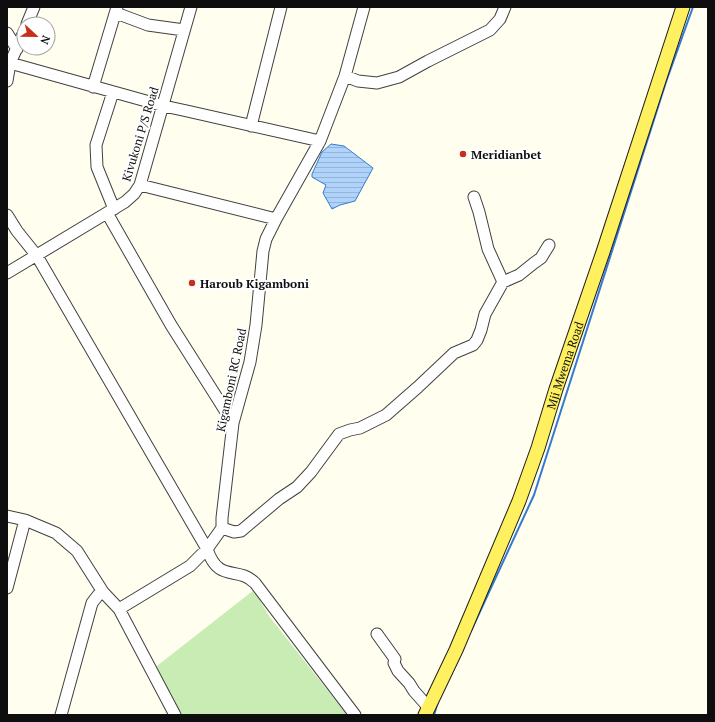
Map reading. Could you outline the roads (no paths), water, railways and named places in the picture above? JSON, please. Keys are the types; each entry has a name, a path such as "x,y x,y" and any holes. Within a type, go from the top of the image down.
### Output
{"main road":[{"name":"Mji Mwema Road","path":"427,711 456,650 516,508 536,454 556,389 604,252 683,7"}],"street":[{"name":"Kivukoni P/S Road","path":"7,273 111,211 134,194 140,185 164,106 191,7"},
{"path":"250,126 280,7"},
{"name":"Kigamboni RC Road","path":"222,528 233,423 250,362 256,324 263,251 266,239 276,218 320,142 345,76 364,7"},
{"path":"345,76 358,81 377,83 399,77 428,60 490,30 500,19 505,7"},
{"path":"93,87 116,10 148,25 184,30"},
{"path":"7,33 16,47"},
{"path":"7,81 8,64 16,51"},
{"path":"8,64 164,106 320,142"},
{"path":"113,92 96,145 96,168 111,211 171,325 233,423"},
{"path":"140,185 276,218"},
{"path":"474,197 480,212 488,249 503,282"},
{"path":"7,215 17,231 37,256 207,549 210,559 215,566 220,569 229,573 249,577 255,583 355,715"},
{"path":"120,609 190,566 207,549 222,528 234,532 241,531 273,504 297,487 311,472 338,434 360,428 386,415 454,353 473,345 481,330 485,314 503,282 519,275 541,258 549,245"},
{"path":"7,516 25,520 56,533 77,551 103,592 120,609 175,715"},
{"path":"7,588 25,520"},
{"path":"61,715 92,603 98,594 103,592"},
{"path":"377,634 395,659 394,663 398,671 409,683 427,711"}],"water":[{"path":"331,144 344,146 373,168 355,201 332,209 323,193 326,185 312,177 322,152"}],"waterway":[{"path":"471,631 534,495 666,82 693,7"},
{"path":"434,715 438,702"}],"place":[{"name":"Meridianbet","path":"463,154"},
{"name":"Haroub Kigamboni","path":"192,283"}]}
